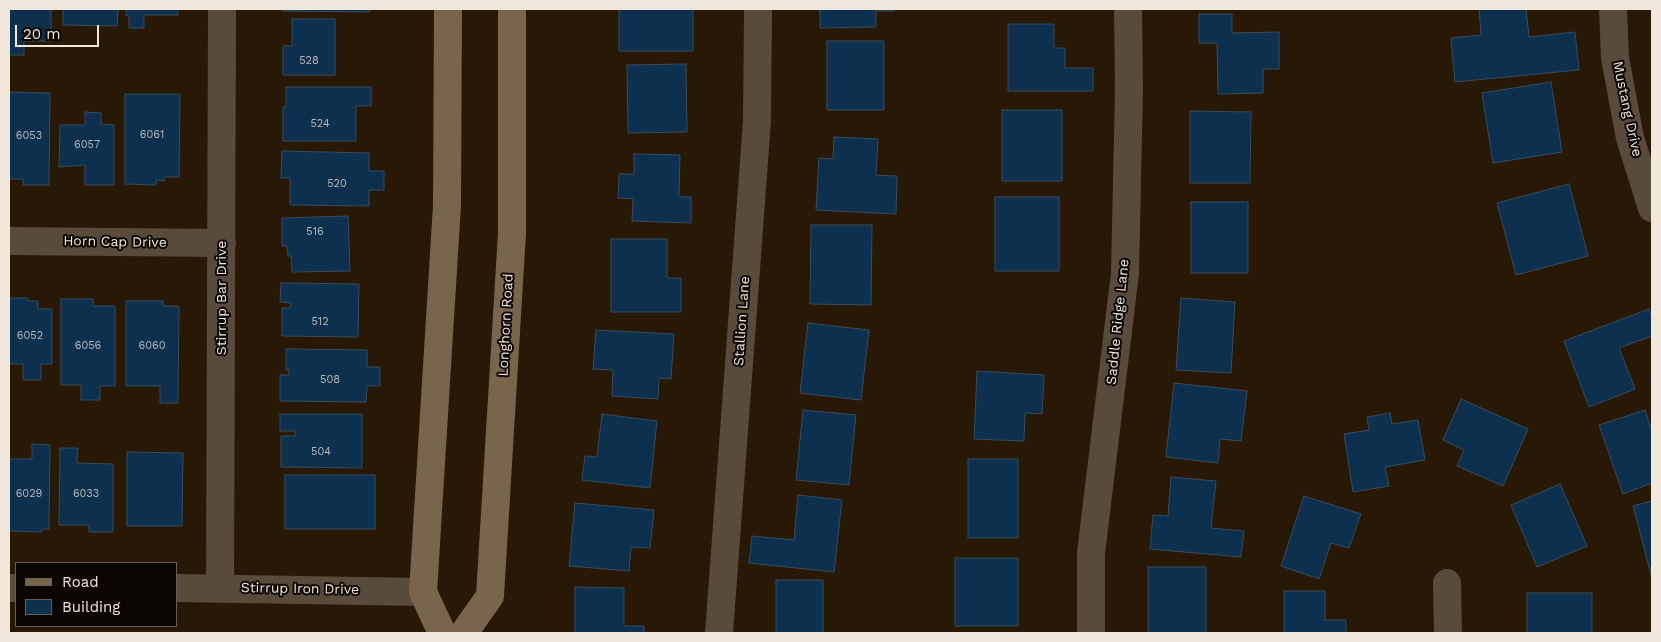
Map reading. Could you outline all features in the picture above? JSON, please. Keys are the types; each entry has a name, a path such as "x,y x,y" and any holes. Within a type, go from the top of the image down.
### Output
{"main road":[{"path":"442,633 423,592 447,205 448,9"},
{"name":"Longhorn Road","path":"464,633 490,596 512,233 512,9"}],"street":[{"name":"Stirrup Bar Drive","path":"220,588 222,9"},
{"name":"Stallion Lane","path":"719,633 757,121 758,9"},
{"name":"Saddle Ridge Lane","path":"1091,633 1091,553 1125,273 1129,90 1128,9"},
{"name":"Mustang Drive","path":"1613,9 1615,58 1630,138 1652,208"},
{"name":"Horn Cap Drive","path":"9,241 222,243"},
{"path":"1448,583 1448,633"},
{"name":"Stirrup Iron Drive","path":"178,588 423,592"}],"building":[{"path":"9,9 51,9 51,41 24,41 24,55 9,55"},
{"path":"63,9 118,9 117,26 63,25"},
{"path":"126,9 178,9 178,15 144,15 144,28 129,28 129,16 126,15"},
{"path":"282,9 370,9 370,12 282,11"},
{"path":"619,9 693,9 693,51 619,51"},
{"path":"820,9 894,9 894,11 876,11 876,27 820,28"},
{"path":"1479,9 1526,9 1529,37 1575,32 1579,70 1455,82 1451,38 1481,35"},
{"path":"1199,14 1232,14 1232,33 1279,32 1279,69 1263,69 1263,93 1218,94 1217,43 1199,43"},
{"path":"292,19 335,19 335,75 283,75 283,46 292,46"},
{"path":"1008,24 1054,24 1054,48 1065,48 1065,68 1093,68 1093,91 1008,91"},
{"path":"827,41 884,41 884,110 827,110"},
{"path":"686,64 687,132 628,133 627,65"},
{"path":"1551,82 1562,152 1493,163 1482,93"},
{"path":"286,87 371,87 371,106 356,106 356,141 283,141 283,107 286,107"},
{"path":"9,92 50,93 49,185 23,185 23,179 9,179"},
{"path":"125,94 180,94 179,177 164,177 164,181 156,180 156,185 125,184"},
{"path":"1002,110 1062,110 1062,181 1002,181"},
{"path":"1190,111 1251,112 1250,183 1190,183"},
{"path":"85,112 101,113 101,124 114,125 114,185 85,185 85,165 59,167 60,125 85,125"},
{"path":"834,137 878,139 876,175 897,176 896,214 816,210 819,158 833,159"},
{"path":"282,151 369,153 369,171 384,171 384,190 369,190 369,206 290,205 290,178 281,178"},
{"path":"634,154 680,155 679,197 691,197 691,223 632,221 633,199 618,198 619,174 634,174"},
{"path":"1569,184 1588,256 1516,275 1497,203"},
{"path":"995,197 1059,197 1059,271 995,271"},
{"path":"1191,202 1248,202 1248,273 1191,273"},
{"path":"348,216 350,271 292,272 291,256 288,256 287,246 282,246 282,218"},
{"path":"811,225 872,225 871,305 810,304"},
{"path":"611,239 667,239 667,278 681,278 681,312 611,312"},
{"path":"281,283 359,284 358,337 282,336 282,308 290,308 291,303 280,302"},
{"path":"9,298 28,298 28,301 38,301 38,309 52,309 52,364 41,364 41,380 23,380 23,364 9,364"},
{"path":"1181,298 1235,302 1231,373 1176,370"},
{"path":"61,299 93,299 93,306 115,306 115,386 100,386 100,400 81,400 81,385 61,385"},
{"path":"126,301 163,301 163,306 179,306 178,403 160,403 160,386 126,386"},
{"path":"1649,309 1652,316 1652,336 1619,348 1635,389 1589,407 1564,341"},
{"path":"808,323 869,330 861,400 800,393"},
{"path":"596,330 674,334 671,379 659,378 658,399 612,396 613,370 593,369"},
{"path":"286,349 367,350 367,367 380,367 380,386 367,386 366,402 280,401 280,375 289,375 289,370 286,370"},
{"path":"977,371 1044,375 1042,414 1025,413 1024,441 974,439"},
{"path":"1174,383 1247,391 1241,441 1220,439 1218,463 1166,457"},
{"path":"1461,399 1528,429 1503,486 1457,466 1464,450 1443,440"},
{"path":"803,410 856,415 849,485 796,480"},
{"path":"1645,410 1652,432 1652,483 1623,494 1599,425"},
{"path":"1390,413 1392,424 1418,420 1425,460 1385,467 1389,486 1353,492 1344,434 1369,430 1367,417"},
{"path":"280,414 362,414 362,468 281,467 281,436 295,436 295,431 280,431"},
{"path":"602,414 657,421 650,488 582,480 585,456 597,457"},
{"path":"32,444 50,445 49,529 42,529 42,532 9,531 9,459 32,459"},
{"path":"60,448 78,448 77,463 113,464 113,532 89,532 89,525 59,525"},
{"path":"127,452 183,453 182,526 127,526"},
{"path":"968,459 1018,459 1018,538 968,538"},
{"path":"285,475 375,475 375,529 285,529"},
{"path":"1171,477 1216,481 1211,528 1244,531 1241,557 1150,549 1153,515 1168,516"},
{"path":"1560,484 1587,546 1537,567 1511,505"},
{"path":"798,495 842,500 834,572 749,563 752,536 794,540"},
{"path":"1304,496 1361,514 1349,548 1331,543 1319,579 1281,566"},
{"path":"1652,501 1652,578 1633,506"},
{"path":"575,503 654,510 650,548 631,547 629,571 569,566"},
{"path":"955,558 1018,558 1018,626 955,626"},
{"path":"1148,567 1206,567 1206,633 1148,633"},
{"path":"776,580 823,580 823,633 776,633"},
{"path":"575,587 624,588 624,626 644,626 644,633 575,633"},
{"path":"1284,591 1325,591 1325,620 1346,620 1346,633 1284,633"},
{"path":"1527,593 1592,593 1592,633 1527,633"}]}
